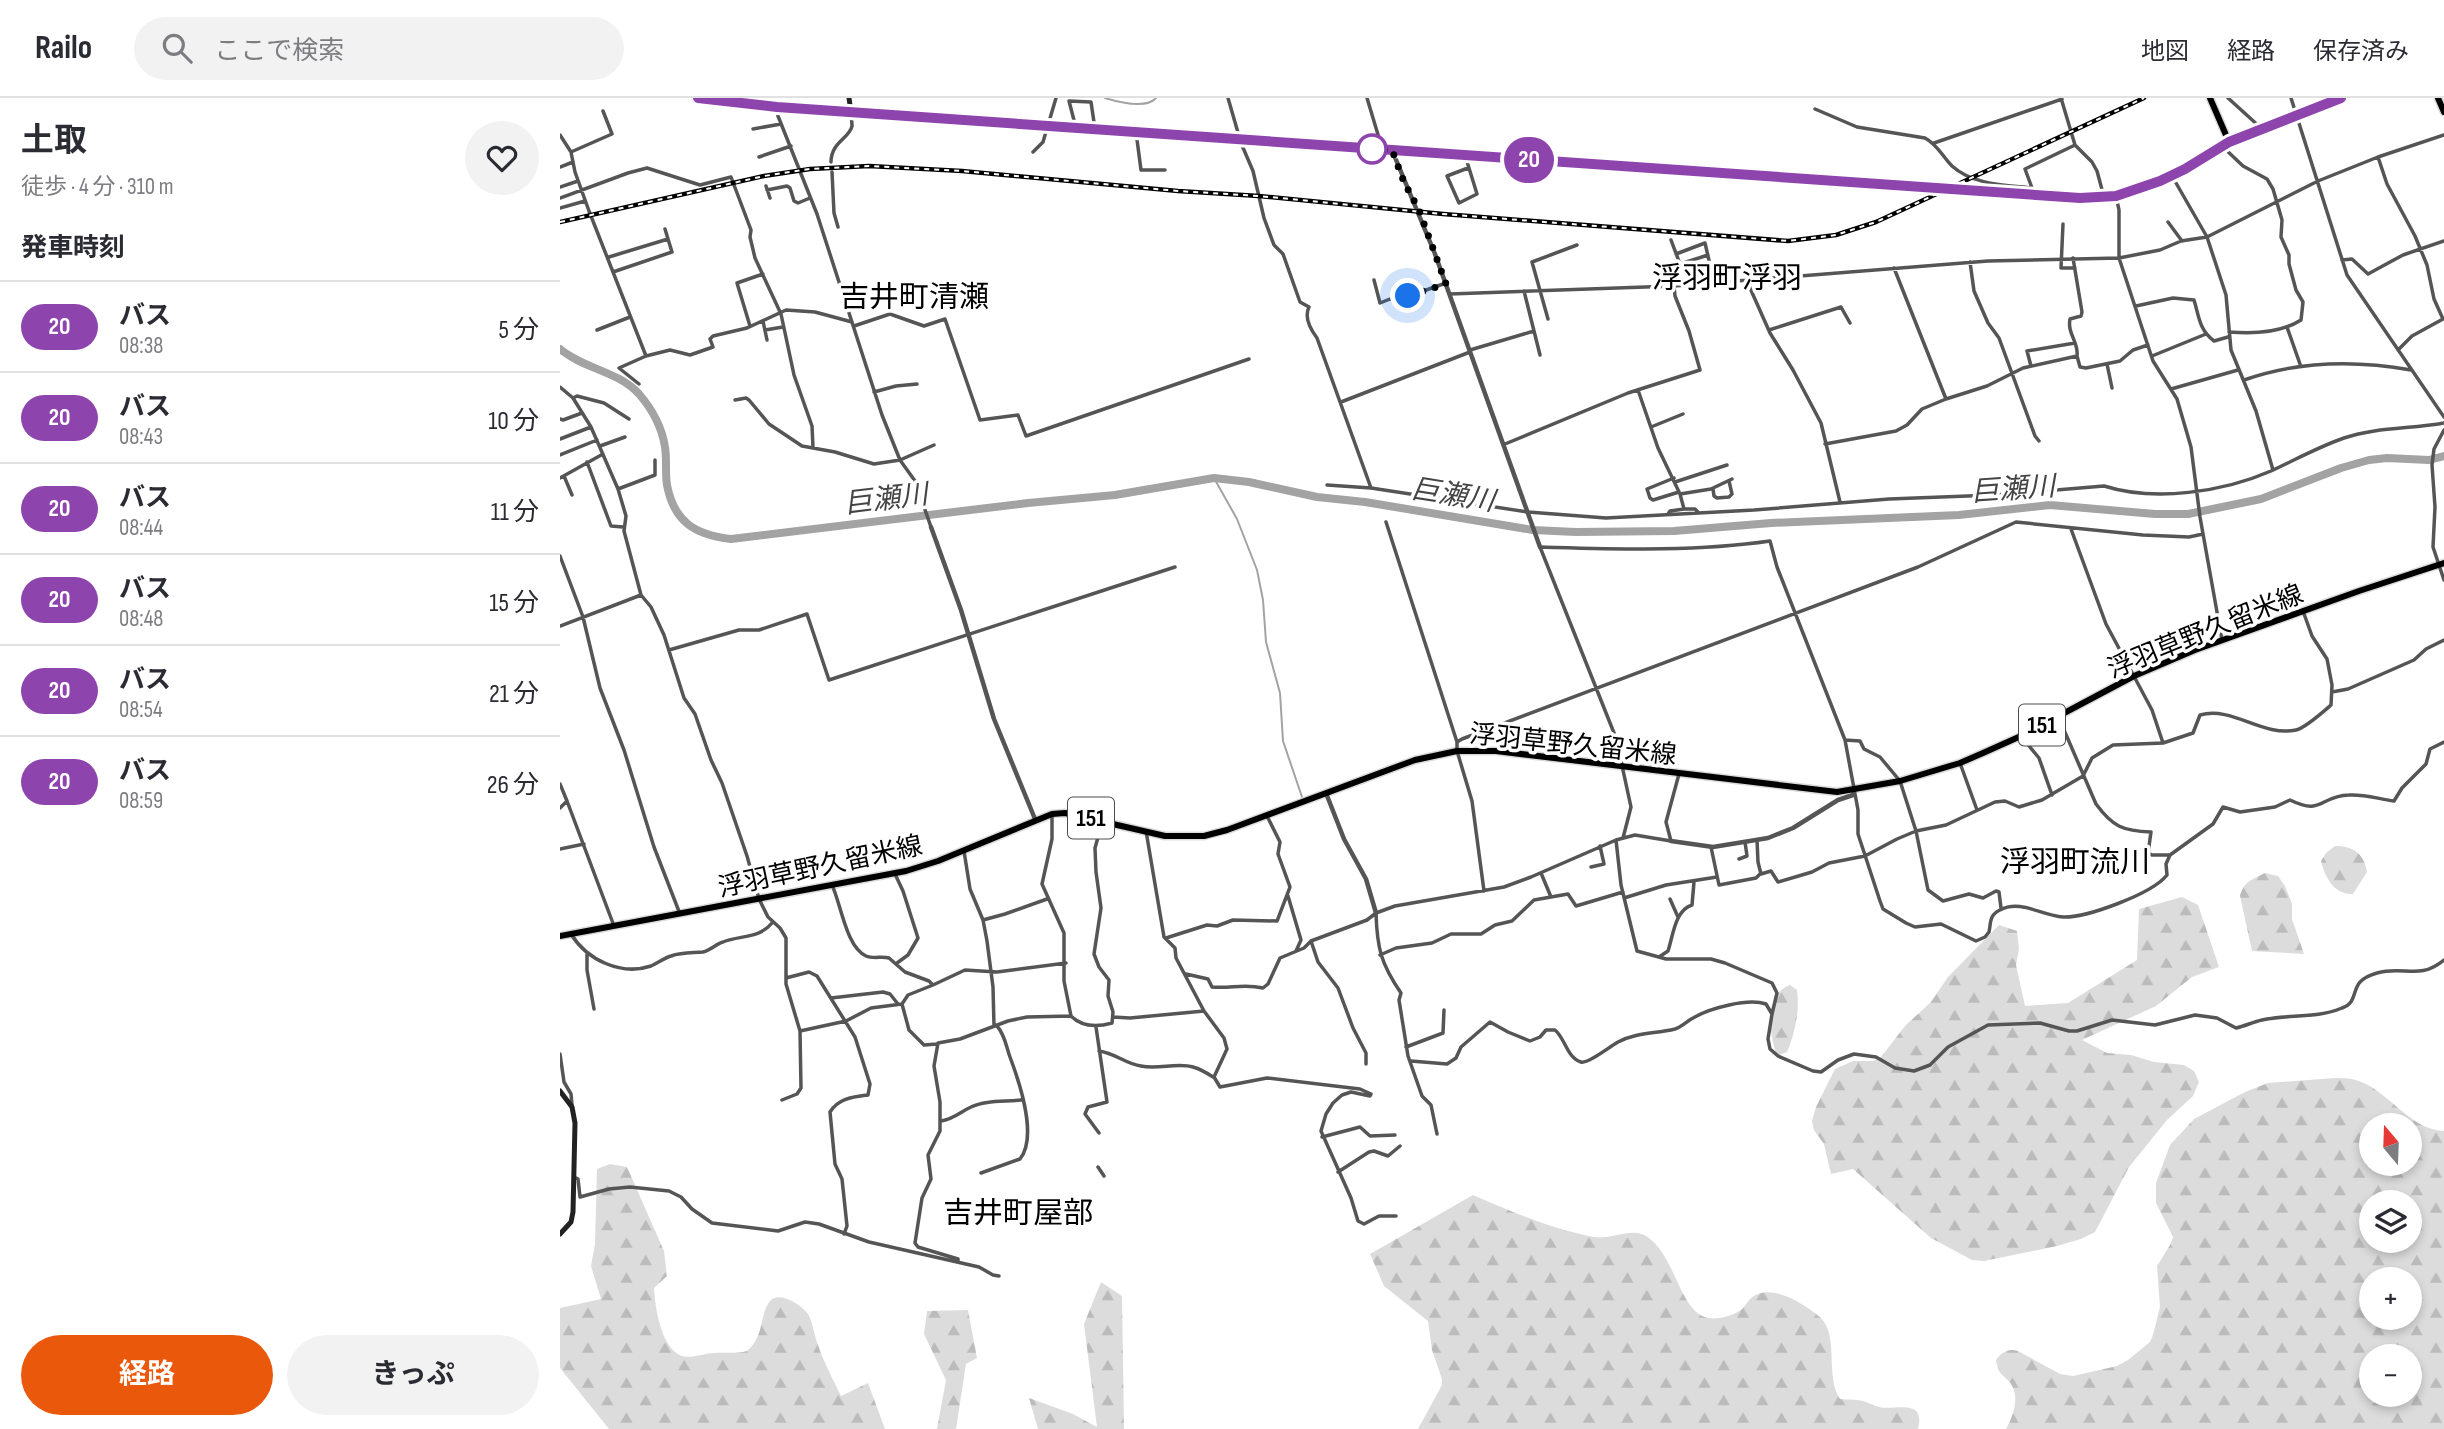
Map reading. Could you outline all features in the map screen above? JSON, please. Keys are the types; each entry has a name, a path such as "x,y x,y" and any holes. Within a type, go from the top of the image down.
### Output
{"main road":[{"path":"697,98 777,107 1241,140 2105,198 2172,176 2225,144 2298,116 2330,100 2341,98"},
{"path":"849,98 851,112"},
{"path":"2210,98 2225,144"},
{"path":"2438,98 2444,112"},
{"name":"浮羽草野久留米線","path":"560,936 895,874 964,851 1052,814 1065,813 1175,837 1204,836 1267,816 1415,760 1457,751 1496,751 1828,792 1900,781 1960,763 2021,736 2134,676 2222,640 2442,564"},
{"path":"560,1091 572,1107 575,1123 571,1222 560,1234"}],"street":[{"path":"1033,152 1043,142 1056,98"},
{"path":"1228,98 1264,218 1275,245 1283,254 1300,302 1308,307 1306,313 1309,325 1317,338 1371,488"},
{"path":"1367,98 1382,150"},
{"path":"1934,143 2062,98 2075,145 2092,162 2105,198"},
{"path":"2228,98 2262,130"},
{"path":"2291,98 2347,275 2444,417"},
{"path":"1076,128 1069,101 1091,102 1095,129"},
{"path":"777,107 781,124 811,198 874,392 900,460 915,481 969,635 994,719 1035,819"},
{"path":"1815,109 1857,127 1925,138 1934,143 1951,165 1966,174 1983,182 2033,192"},
{"path":"571,152 612,134 603,111"},
{"path":"831,163 831,154 852,127 851,112"},
{"path":"753,129 781,124"},
{"path":"1136,132 1141,170 1164,170"},
{"path":"560,135 571,152 581,191 646,356"},
{"path":"1450,294 1675,286 1970,262 2119,258 2207,237 2318,181 2444,135"},
{"path":"560,146 566,143"},
{"path":"2136,306 2173,298 2194,300 2198,319 2206,334 2214,341 2228,335 2287,327 2301,320 2303,304 2296,290 2288,264 2289,255 2281,237 2282,220 2277,201 2267,179 2230,156 2225,144"},
{"path":"2033,192 2025,169 2075,145"},
{"path":"759,157 791,146"},
{"path":"1392,150 1404,182 1419,210 1540,547 1616,738 1630,807 1623,838"},
{"path":"1465,155 1477,194 1458,203 1447,176 1468,168"},
{"path":"2378,157 2387,184 2404,212 2427,265 2434,299 2444,319 2412,336 2398,350"},
{"path":"560,167 573,162"},
{"path":"560,198 647,168 700,185 731,177 751,230 755,258 782,311 794,375 812,426 813,447"},
{"path":"832,172 834,213 838,227"},
{"path":"2172,176 2207,237 2226,295 2228,335 2238,370 2266,439 2273,470"},
{"path":"560,187 578,181"},
{"path":"769,198 767,188 787,186 794,201 798,203 811,198"},
{"path":"2116,196 2119,210 2119,258 2152,356 2177,399 2191,447 2200,517 2222,640"},
{"path":"560,208 585,201"},
{"path":"2168,222 2182,241"},
{"path":"2063,224 2061,268 2075,268"},
{"path":"613,272 673,252 665,229"},
{"path":"609,257 668,239"},
{"path":"1671,240 1680,264 1708,255"},
{"path":"2342,260 2352,259 2368,274 2403,255 2444,241"},
{"path":"1676,254 1705,243 1714,282"},
{"path":"1548,320 1542,290 1532,262 1577,245"},
{"path":"2073,258 2082,312 2081,316 2070,319 2069,324 2080,367 2120,361 2133,350 2148,345"},
{"path":"1970,262 1973,291 1988,323 1998,335 2035,436 2039,440"},
{"path":"1894,268 1946,399"},
{"path":"750,327 737,283 763,274"},
{"path":"1749,278 1750,288 1769,330 1821,423 1840,502"},
{"path":"1374,280 1380,303 1390,299 1395,301 1446,284"},
{"path":"1505,444 1638,390 1700,370 1675,296 1675,286"},
{"path":"1524,291 1540,355"},
{"path":"1769,330 1841,306 1850,323"},
{"path":"639,384 619,368 646,356 670,350 690,355 713,347 710,339 713,336 750,327 782,311 815,312 853,324 890,314 924,326 945,319 980,420 1018,415 1026,436 1249,359"},
{"path":"597,330 630,317"},
{"path":"763,321 767,340"},
{"path":"765,330 784,327"},
{"path":"2287,327 2301,365"},
{"path":"1341,402 1471,351 1534,331"},
{"path":"2152,356 2206,334"},
{"path":"2031,366 2027,351 2075,343"},
{"path":"1825,444 1896,431 1907,425 1922,409 1946,399 1987,386 2031,366 2077,356"},
{"path":"2244,380 2301,365 2326,366 2364,362 2411,370"},
{"path":"2107,363 2112,388"},
{"path":"2171,389 2238,370"},
{"path":"874,392 917,384"},
{"path":"560,387 573,398 591,427 618,489 626,516 623,527 641,595 656,617 684,698 695,714 710,761 725,789 758,899 768,918 780,928 786,938 786,978 800,1031 801,1088 797,1094 782,1100"},
{"path":"1638,390 1684,509"},
{"path":"573,398 577,396 604,402 629,419"},
{"path":"734,400 749,400 765,420 802,446 874,464 900,460 934,445"},
{"path":"560,419 582,413"},
{"path":"1651,427 1684,414"},
{"path":"1327,485 1371,488 1528,512 1606,518 2104,486 2116,490 2176,494 2217,489 2273,470 2344,438 2402,427 2444,423"},
{"path":"560,439 591,427"},
{"path":"2444,430 2434,449 2432,465 2435,507 2433,547 2442,564 2444,579"},
{"path":"600,446 625,438"},
{"path":"560,456 597,440"},
{"path":"572,495 562,477 603,454"},
{"path":"618,489 655,475 655,460"},
{"path":"587,462 611,526 623,527"},
{"path":"1713,488 1717,498 1729,497 1732,494 1731,480 1713,488 1653,499 1647,489 1727,465"},
{"path":"1668,514 1670,511 1684,509 1695,509 1699,513"},
{"path":"1386,522 1457,742 1457,751 1472,801 1484,891"},
{"path":"1457,742 1918,567 2016,522 2166,536 2189,537 2203,534"},
{"path":"2070,529 2106,624 2152,710 2163,743"},
{"path":"1540,547 1616,550 1770,541 1777,567 1845,740 1860,821 1858,834 1884,909 1915,927 1941,924 1976,941 1989,932 1994,913 2001,909 2015,906 2064,917 2097,911 2146,892 2167,875 2166,864 2170,855 2213,824 2223,807 2240,811 2275,807 2290,800 2312,807 2322,805 2331,797 2349,794 2394,802 2402,788 2427,764 2430,749 2444,743"},
{"path":"560,556 583,617 600,688 624,750 654,847 680,914"},
{"path":"669,650 739,630 759,630 807,614 829,680 1175,567"},
{"path":"560,626 641,595"},
{"path":"1711,847 1719,885 1756,878 1761,873 1771,871 1779,882 1812,872 1829,863 1865,856 1916,831 1946,825 2000,801 2020,807 2042,800 2083,776 2092,758 2113,745 2163,743 2193,733 2200,715 2218,713 2280,731 2298,730 2331,705 2332,692 2327,659 2312,636 2303,611"},
{"path":"2332,692 2348,689 2414,660 2426,649 2444,640"},
{"path":"2055,718 2061,723 2096,804 2104,815 2127,831 2151,832 2148,853 2170,855"},
{"path":"2021,736 2039,758 2052,795"},
{"path":"1845,740 1860,741 1864,750 1880,757 1900,781 1916,831 1928,890 1943,901 1969,894 1983,898 1996,891 1999,892 2001,909"},
{"path":"1960,763 1977,810"},
{"path":"1671,841 1665,822 1679,774"},
{"path":"560,783 614,926"},
{"path":"1186,974 1208,979 1212,986 1224,988 1241,984 1263,988 1268,984 1280,958 1304,948 1311,941 1367,920 1376,913 1416,901 1504,887 1616,840 1635,835 1711,847 1757,840 1793,828 1838,800 1853,795 1854,789"},
{"path":"1326,793 1344,839 1366,879 1376,913 1377,945 1401,993 1399,1000 1406,1047 1422,1096 1431,1105 1437,1134"},
{"path":"560,808 567,801"},
{"path":"1052,814 1052,839 1042,884 1047,899 1062,924 1066,963 1064,982 1070,1016 1075,1021 1096,1027 1112,1023 1113,1017 1108,996 1109,980 1099,967 1094,954 1101,908 1095,848 1102,821"},
{"path":"1267,816 1280,842 1280,864 1288,877 1288,897 1301,940 1296,951"},
{"path":"1146,831 1166,938 1175,948 1176,958 1204,1011 1224,1038 1227,1049 1214,1077"},
{"path":"1616,840 1624,895 1637,951 1659,957 1711,959 1772,983 1777,992 1768,1039 1770,1049 1778,1056 1813,1071 1821,1072 1854,1054 1876,1057 1895,1068 1914,1070 1930,1065 1948,1047 1988,1025 2040,1023 2077,1031 2112,1020 2155,1025 2195,1015 2217,1018 2236,1028 2262,1020 2320,1015 2345,1007 2351,1002 2357,983 2362,978 2393,970 2418,973 2428,971 2444,960"},
{"path":"1757,840 1761,873"},
{"path":"1739,859 1747,856 1745,842"},
{"path":"560,849 584,844"},
{"path":"1591,867 1604,864 1601,846"},
{"path":"964,851 970,889 983,920 996,1026 1004,1036 1016,1069 1027,1118 1023,1157 981,1173"},
{"path":"1541,873 1551,897"},
{"path":"895,874 918,938 908,956 897,963"},
{"path":"1381,955 1396,948 1432,943 1451,934 1481,934 1495,925 1512,921 1534,900 1568,894 1576,906 1665,885 1717,877"},
{"path":"1659,957 1668,951 1678,917 1684,908 1692,905 1694,882"},
{"path":"832,885 847,929 861,952 869,957 889,958 905,972 933,985"},
{"path":"1166,938 1233,920 1277,921 1282,903 1288,897"},
{"path":"983,920 1047,899"},
{"path":"1671,899 1678,917"},
{"path":"571,934 594,959 607,965 627,968 650,966 685,952 705,951 725,941 761,933 773,922"},
{"path":"1311,941 1318,962 1338,988 1366,1053 1366,1064"},
{"path":"587,953 587,970 594,1009"},
{"path":"800,1031 846,1021 871,1008 900,1004 904,998 965,971 1066,963"},
{"path":"786,978 814,973 855,1037 870,1084 868,1095 848,1097 832,1107 830,1112 835,1164 842,1179 847,1226 844,1234"},
{"path":"831,998 883,992 890,994 900,1004 909,1030 924,1045 960,1039 1007,1021 1027,1017 1070,1016"},
{"path":"1411,1061 1447,1064 1456,1058 1461,1047 1490,1022 1530,1041 1540,1037 1546,1030 1555,1030 1560,1034 1568,1051 1579,1062 1585,1063 1591,1062 1600,1052 1631,1035 1679,1028 1711,1010 1756,1002 1766,1004 1772,1014"},
{"path":"1406,1047 1441,1035 1444,1010"},
{"path":"1113,1017 1130,1018 1204,1011"},
{"path":"1096,1027 1107,1102 1088,1107 1084,1112 1099,1133"},
{"path":"938,1043 934,1066 941,1121 939,1136 928,1156 931,1179 922,1198 915,1243 918,1247 958,1259 958,1262"},
{"path":"1099,1051 1109,1052 1138,1066 1193,1067 1214,1077 1220,1087 1248,1080 1282,1078 1360,1089 1371,1094 1346,1093 1333,1103 1322,1124 1322,1137 1351,1198 1358,1221 1364,1224 1379,1216 1396,1216"},
{"path":"560,1054 564,1082 572,1098 572,1107"},
{"path":"941,1121 953,1119 978,1105 1022,1100"},
{"path":"1322,1137 1360,1128 1370,1136 1395,1135"},
{"path":"1338,1172 1369,1152 1388,1156 1400,1146"},
{"path":"1098,1167 1104,1176"},
{"path":"574,1177 578,1179 580,1197 609,1189 646,1188 669,1191 681,1197 692,1209 712,1223 778,1231 805,1222 819,1224 869,1242 979,1267 999,1276"}],"green space":[{"path":"2335,846 2347,847 2357,852 2366,865 2367,872 2353,894 2346,894 2336,888 2323,867 2321,861"},
{"path":"2265,873 2278,876 2285,886 2292,904 2292,919 2304,954 2252,951 2240,896 2246,884"},
{"path":"2182,897 2198,905 2219,967 2192,977 2156,1006 2082,1040 2107,1053 2184,1065 2194,1071 2199,1082 2193,1096 2167,1120 2129,1167 2095,1232 2057,1246 1984,1261 1972,1260 1931,1238 1853,1169 1831,1174 1824,1144 1814,1130 1812,1121 1835,1069 1853,1061 1873,1061 1881,1057 1905,1026 1931,1002 1948,977 1999,925 2017,931 2019,949 2016,965 2025,1006 2068,1003 2137,960 2139,909"},
{"path":"1790,985 1797,990 1796,1022 1787,1052 1777,1056 1771,1027 1772,1006 1782,990"},
{"path":"2335,1078 2352,1079 2376,1090 2404,1113 2359,1113 2359,1176 2422,1176 2422,1124 2444,1131 2444,1429 2006,1429 2013,1413 2015,1395 2011,1384 1997,1365 1996,1360 2003,1353 2008,1350 2018,1351 2060,1374 2073,1376 2117,1366 2150,1342 2160,1307 2157,1266 2173,1237 2156,1203 2156,1183 2170,1145 2194,1119 2268,1083"},
{"path":"610,1164 627,1167 664,1251 667,1276 654,1288 660,1326 675,1352 690,1357 747,1351 757,1339 770,1301 779,1297 790,1300 808,1314 823,1358 841,1396 868,1383 885,1429 609,1429 560,1368 560,1308 601,1299 591,1266 595,1244 597,1169"},
{"path":"1473,1195 1578,1234 1600,1237 1634,1233 1646,1236 1664,1256 1690,1305 1698,1314 1708,1318 1722,1318 1736,1313 1751,1298 1766,1292 1791,1298 1815,1313 1826,1326 1831,1346 1833,1380 1840,1399 1860,1400 1885,1408 1913,1409 1919,1419 1918,1429 1418,1429 1442,1385 1432,1350 1428,1321 1384,1286 1370,1254"},
{"path":"1101,1282 1122,1296 1124,1429 1038,1429 1029,1398 1073,1414 1097,1427 1084,1324"},
{"path":"968,1310 977,1358 966,1364 956,1429 937,1429 946,1380 924,1334 927,1311"}],"waterway":[{"path":"1105,98 1139,104 1156,98"},
{"name":"巨瀬川","path":"560,349 569,356 621,380 639,394 662,433 666,452 667,485 675,508 681,517 697,530 731,539 1115,495 1214,478 1249,482 1317,497 1365,502 1533,530 1576,532 1674,531 1771,523 1959,515 2050,505 2155,514 2188,514 2261,499 2369,460 2429,460 2444,456"},
{"path":"1214,478 1237,519 1257,570 1263,600 1266,642 1280,693 1283,741 1302,797"}],"railway":[{"path":"560,222 764,176 810,169 869,166 962,171 1443,214 1788,241 1836,235 1876,222 2144,98"}],"bus line":[{"name":"20","path":"698,98 777,107 2105,198 2172,176 2222,145 2341,98"}],"district":[{"name":"浮羽町浮羽","path":"1727,278"},
{"name":"吉井町清瀬","path":"914,297"},
{"name":"浮羽町流川","path":"2075,862"},
{"name":"吉井町屋部","path":"1018,1213"}],"route":[{"path":"1372,149 1392,150 1404,182 1419,210 1446,284 1408,296"}]}
